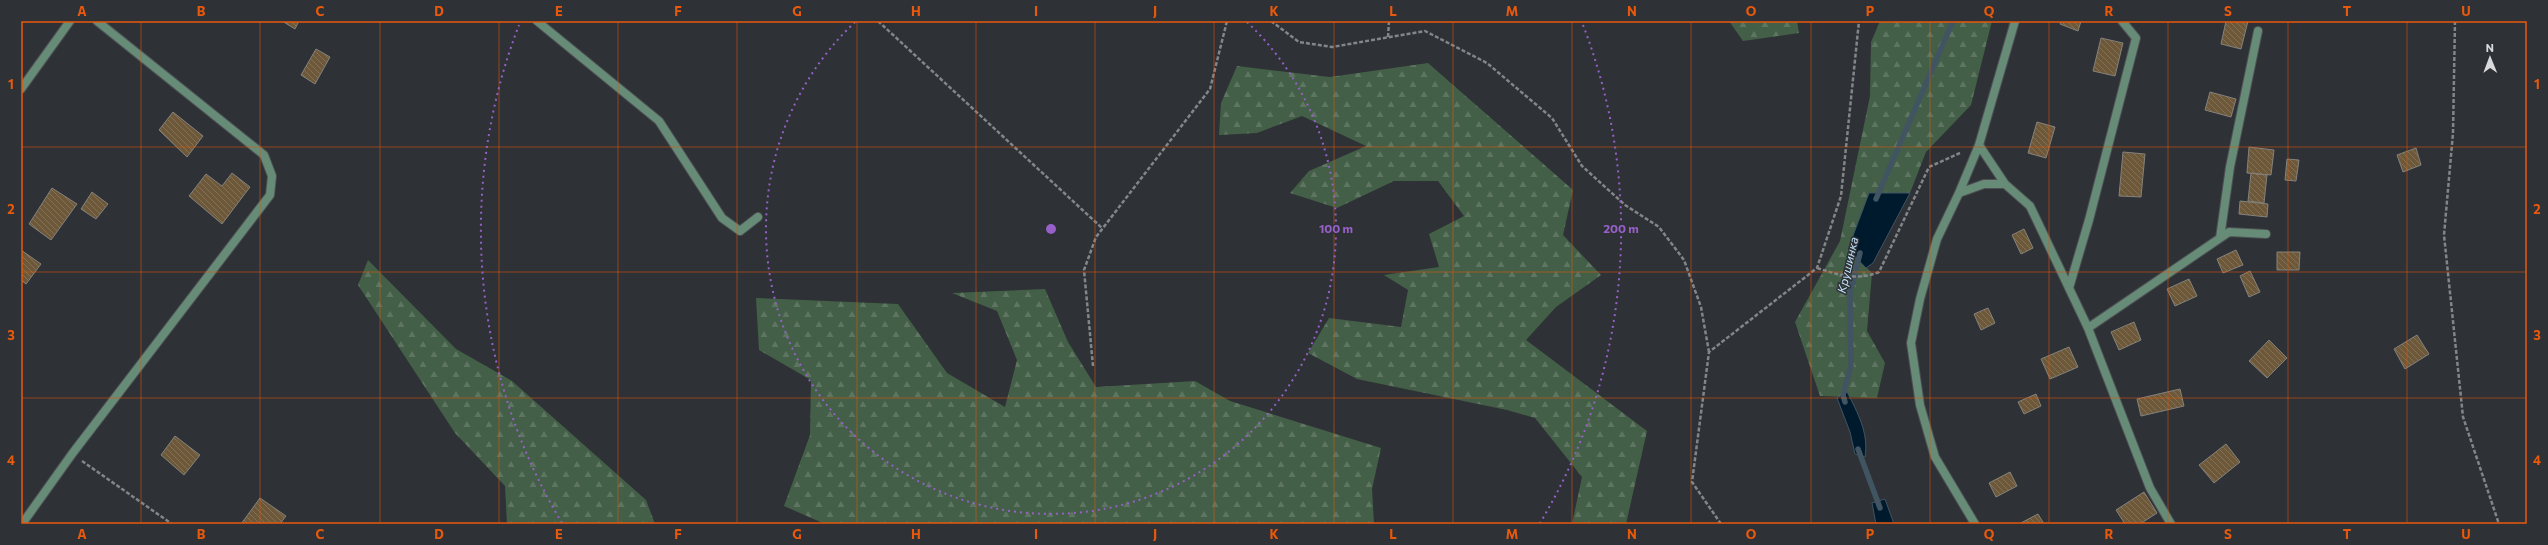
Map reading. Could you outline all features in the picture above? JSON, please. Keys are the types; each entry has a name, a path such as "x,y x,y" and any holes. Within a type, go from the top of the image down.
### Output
{"street":[{"path":"21,89 70,21"},
{"path":"22,524 72,454 270,195 272,176 264,155 97,21"},
{"path":"537,21 659,121 722,218 740,231 758,217"},
{"path":"1975,524 1935,457 1920,405 1910,343 1936,239 1979,145 2015,21"},
{"path":"2069,288 2136,38 2122,21"},
{"path":"2220,238 2230,167 2258,31"},
{"path":"1979,145 2005,184 2030,206 2088,328 2150,488 2171,524"},
{"path":"1958,193 1984,184 2005,184"},
{"path":"2088,328 2229,232 2266,234"}],"path":[{"path":"878,21 1102,228"},
{"path":"1093,366 1084,270 1096,237 1210,89 1227,21"},
{"path":"1271,21 1299,42 1332,47 1425,31 1487,63 1552,118 1582,166 1625,205 1659,227 1684,260 1701,307 1709,352 1692,482 1721,524"},
{"path":"1388,37 1389,21"},
{"path":"1709,352 1817,268 1841,196 1859,21"},
{"path":"2455,21 2453,133 2444,235 2463,417 2498,524"},
{"path":"1817,268 1845,276 1866,278 1879,272 1929,167 1979,145"},
{"path":"72,454 172,524"}],"green space":[{"path":"1729,21 1797,21 1799,33 1743,41"},
{"path":"1880,21 1992,21 1971,105 1926,152 1910,193 1869,193 1848,249 1872,273 1867,331 1885,363 1877,398 1820,396 1795,322 1840,241 1870,96 1871,42"},
{"path":"1428,63 1573,190 1563,235 1601,275 1556,307 1526,340 1647,431 1626,524 1572,524 1582,477 1535,418 1507,410 1357,379 1308,353 1329,318 1401,327 1408,290 1384,275 1439,267 1429,234 1464,216 1438,181 1394,181 1337,208 1290,193 1309,171 1366,146 1302,116 1257,133 1219,135 1221,103 1237,66 1330,77"},
{"path":"368,260 456,349 512,381 646,500 655,524 507,524 505,486 455,433 358,285"},
{"path":"1045,289 1068,342 1096,387 1195,381 1230,401 1381,448 1372,489 1374,524 825,524 784,506 810,435 811,380 759,350 756,298 898,304 947,373 1005,407 1017,360 997,311 952,293"}],"water":[{"path":"1869,193 1910,193 1873,263 1866,268 1848,249"},
{"path":"1847,392 1862,424 1866,448 1865,457 1855,454 1850,432 1837,398"},
{"path":"1885,499 1894,524 1876,524 1872,503"}],"building":[{"path":"282,21 299,21 295,29"},
{"path":"2061,21 2081,21 2078,31 2060,24"},
{"path":"2226,21 2248,21 2241,49 2221,44"},
{"path":"2101,38 2123,43 2115,76 2093,71"},
{"path":"316,49 330,57 315,84 301,75"},
{"path":"2210,92 2236,99 2231,117 2205,110"},
{"path":"173,112 203,136 187,157 159,130"},
{"path":"2037,122 2055,127 2046,158 2028,153"},
{"path":"2249,147 2274,150 2271,175 2247,173"},
{"path":"2416,148 2421,165 2403,172 2397,155"},
{"path":"2123,152 2145,154 2141,197 2119,196"},
{"path":"2287,159 2299,160 2296,181 2285,180"},
{"path":"232,173 250,187 222,224 189,196 206,174 222,186"},
{"path":"2251,173 2267,175 2264,203 2248,201"},
{"path":"52,188 77,204 51,240 29,224"},
{"path":"92,192 108,204 96,219 81,209"},
{"path":"2240,201 2268,204 2267,217 2239,214"},
{"path":"2024,229 2033,248 2021,254 2012,235"},
{"path":"21,250 41,264 26,284 21,280"},
{"path":"2236,250 2243,265 2223,273 2217,259"},
{"path":"2277,252 2300,252 2299,270 2277,270"},
{"path":"2250,271 2260,292 2249,297 2240,276"},
{"path":"2189,279 2197,296 2175,306 2167,289"},
{"path":"1988,308 1995,323 1981,330 1974,314"},
{"path":"2134,322 2141,340 2119,350 2111,332"},
{"path":"2417,335 2429,354 2405,369 2394,349"},
{"path":"2269,340 2287,358 2267,378 2249,361"},
{"path":"2069,347 2078,367 2050,379 2041,359"},
{"path":"2180,389 2184,406 2141,416 2137,399"},
{"path":"2036,394 2041,406 2024,414 2018,402"},
{"path":"175,436 200,455 184,475 161,455"},
{"path":"2226,444 2240,462 2214,483 2199,465"},
{"path":"2010,472 2017,486 1996,497 1989,483"},
{"path":"2144,492 2157,513 2140,524 2125,524 2116,510"},
{"path":"260,498 286,516 280,524 241,524"},
{"path":"2038,514 2044,524 2019,524"}],"waterway":[{"name":"Крушинка","path":"1876,199 1953,21"},
{"name":"Крушинка","path":"1845,402 1843,395 1851,365 1850,293 1860,253"},
{"name":"Крушинка","path":"1858,449 1880,508"}]}
